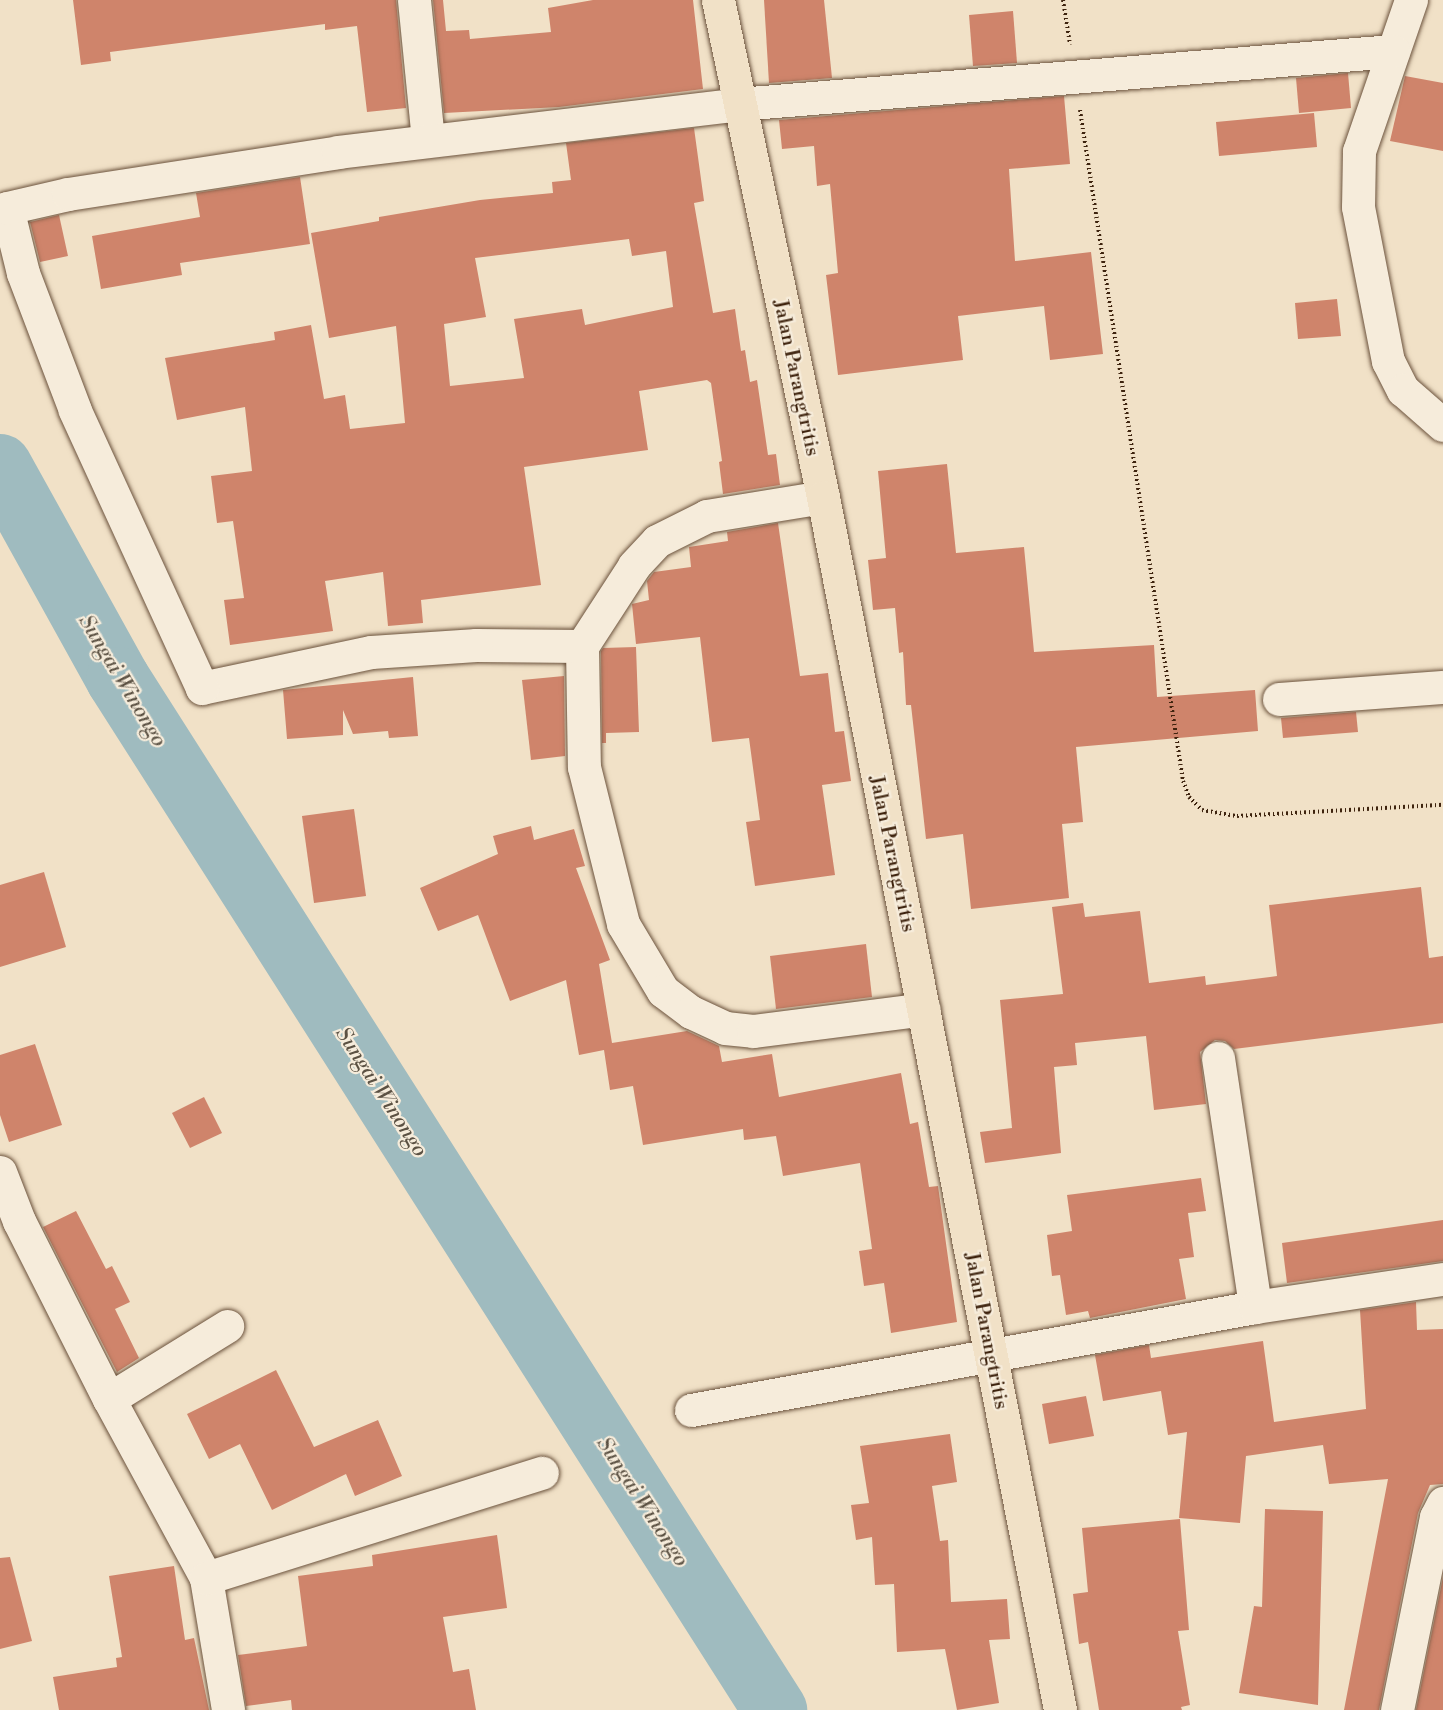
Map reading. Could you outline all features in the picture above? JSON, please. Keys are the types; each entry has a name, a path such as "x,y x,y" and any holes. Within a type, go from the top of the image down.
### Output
{"main road":[{"name":"Jalan Parangtritis","path":"718,0 738,104 823,497 1060,1710"}],"street":[{"path":"414,0 428,140"},
{"path":"1411,0 1359,151 1358,207 1388,361 1403,390 1443,425"},
{"path":"582,646 476,645 371,652 202,688 75,410 23,273 7,208 68,194 428,140 738,104 1075,79 1393,51"},
{"path":"823,497 707,516 657,541 634,566 582,646 584,767 623,924 663,991 692,1012 725,1028 753,1031 924,1009"},
{"path":"1279,699 1443,687"},
{"path":"1218,1058 1255,1307"},
{"path":"0,1172 19,1221 109,1399 206,1578 228,1710"},
{"path":"692,1410 991,1358 1255,1307 1443,1279"},
{"path":"109,1399 227,1326"},
{"path":"206,1578 542,1473"},
{"path":"1397,1710 1436,1516 1443,1503"}],"path":[{"path":"1075,79 1183,781 1189,797 1202,810 1237,816 1443,805"}],"building":[{"path":"73,0 396,0 406,108 367,112 357,26 325,30 325,24 110,52 111,61 81,65"},
{"path":"433,0 443,0 446,31 469,30 470,39 551,32 548,8 593,0 693,0 703,89 559,107 444,113"},
{"path":"764,0 824,0 832,78 769,83"},
{"path":"1013,11 1017,63 973,66 969,15"},
{"path":"1348,73 1351,108 1299,113 1296,78"},
{"path":"1405,76 1443,83 1443,151 1390,141"},
{"path":"1064,96 1070,164 1009,169 1015,261 1091,252 1103,354 1050,360 1044,306 958,316 963,360 838,375 826,275 838,273 830,184 817,186 814,146 782,149 779,120"},
{"path":"1314,113 1317,147 1219,156 1216,122"},
{"path":"694,128 704,201 694,203 713,313 735,309 741,351 745,350 750,382 757,380 768,455 776,454 780,485 723,494 719,462 722,461 711,383 707,380 639,391 648,450 524,467 541,585 421,600 423,623 388,626 383,572 325,581 333,631 230,645 224,600 244,598 233,521 217,523 211,476 252,471 245,407 177,420 165,358 275,340 274,332 311,325 324,399 345,395 350,429 405,423 396,326 329,338 311,233 379,221 379,217 480,200 553,193 552,182 571,180 566,143","holes":["629,239 632,256 666,251 673,307 585,325 582,309 514,319 524,378 450,386 444,324 486,317 475,258"]},
{"path":"300,177 310,244 180,263 182,275 101,289 92,236 200,217 196,193"},
{"path":"59,215 68,256 40,262 30,222"},
{"path":"1337,299 1341,336 1298,339 1295,303"},
{"path":"947,464 956,553 1024,547 1034,652 1154,645 1157,697 1255,690 1258,731 1076,747 1083,822 1062,824 1069,898 971,909 963,834 926,839 911,705 906,705 903,652 899,653 895,608 873,610 868,560 886,558 878,471"},
{"path":"778,523 800,676 828,673 835,732 844,731 851,781 822,785 835,875 755,886 746,822 760,820 749,738 712,742 700,637 636,644 632,604 649,600 647,581 654,572 691,567 689,547 728,541 727,532"},
{"path":"636,647 639,732 606,733 606,743 602,743 601,651 603,648"},
{"path":"564,676 565,756 531,760 522,680"},
{"path":"413,677 418,736 389,738 388,731 353,734 343,710 343,735 287,739 283,690"},
{"path":"1356,712 1358,732 1283,738 1281,718"},
{"path":"354,809 366,896 314,903 302,816"},
{"path":"531,826 534,840 574,829 585,866 576,868 610,960 599,964 612,1043 687,1031 719,1046 722,1062 772,1054 779,1097 901,1073 910,1124 918,1122 929,1187 938,1186 957,1322 891,1333 884,1283 864,1286 859,1251 872,1249 860,1163 783,1176 776,1136 744,1140 743,1129 643,1145 633,1086 610,1090 604,1050 579,1055 566,980 510,1001 478,915 438,931 420,888 498,854 493,836"},
{"path":"44,872 66,947 0,967 0,885"},
{"path":"1421,887 1429,958 1443,956 1443,1023 1234,1049 1225,1041 1215,1040 1200,1052 1206,1104 1154,1110 1146,1036 1075,1043 1077,1065 1054,1067 1061,1153 985,1163 980,1132 1012,1128 1000,1000 1063,994 1052,907 1083,903 1085,917 1140,911 1149,983 1205,976 1206,985 1277,976 1269,905"},
{"path":"866,944 872,997 776,1009 770,956"},
{"path":"35,1044 62,1125 9,1142 0,1115 0,1055"},
{"path":"204,1097 222,1133 190,1148 172,1113"},
{"path":"1201,1178 1206,1211 1188,1213 1194,1257 1179,1259 1186,1299 1090,1318 1088,1311 1066,1315 1060,1275 1052,1276 1047,1235 1072,1231 1067,1195"},
{"path":"76,1211 106,1269 112,1266 130,1302 115,1309 139,1358 117,1372 43,1227"},
{"path":"1443,1220 1443,1261 1287,1283 1282,1243"},
{"path":"1416,1302 1417,1330 1443,1329 1443,1484 1430,1485 1418,1513 1379,1710 1344,1710 1388,1479 1329,1484 1323,1445 1246,1456 1240,1523 1179,1518 1187,1432 1168,1435 1161,1391 1103,1401 1095,1355 1149,1345 1151,1358 1263,1341 1274,1422 1366,1409 1360,1310"},
{"path":"276,1370 314,1447 378,1420 402,1476 355,1496 346,1474 272,1510 240,1444 209,1459 187,1414"},
{"path":"1086,1396 1094,1436 1049,1444 1042,1404"},
{"path":"950,1434 957,1482 932,1486 940,1541 948,1540 951,1602 1007,1599 1010,1639 989,1640 999,1703 957,1710 945,1649 897,1652 894,1584 875,1585 872,1537 856,1540 851,1505 869,1503 860,1446"},
{"path":"1265,1509 1323,1511 1318,1705 1239,1693 1254,1606 1262,1607"},
{"path":"1180,1519 1189,1630 1178,1631 1190,1705 1181,1707 1182,1710 1099,1710 1088,1642 1079,1644 1073,1594 1088,1592 1082,1528"},
{"path":"497,1535 507,1608 443,1617 453,1672 469,1669 476,1710 292,1710 291,1700 246,1706 238,1655 307,1646 298,1576 373,1566 372,1555"},
{"path":"10,1557 32,1641 0,1649 0,1558"},
{"path":"174,1566 185,1640 194,1638 209,1710 59,1710 53,1677 117,1667 116,1658 122,1657 109,1576"},
{"path":"1443,1577 1443,1710 1416,1710"}],"waterway":[{"name":"Sungai Winongo","path":"0,466 118,679 775,1710"}]}
